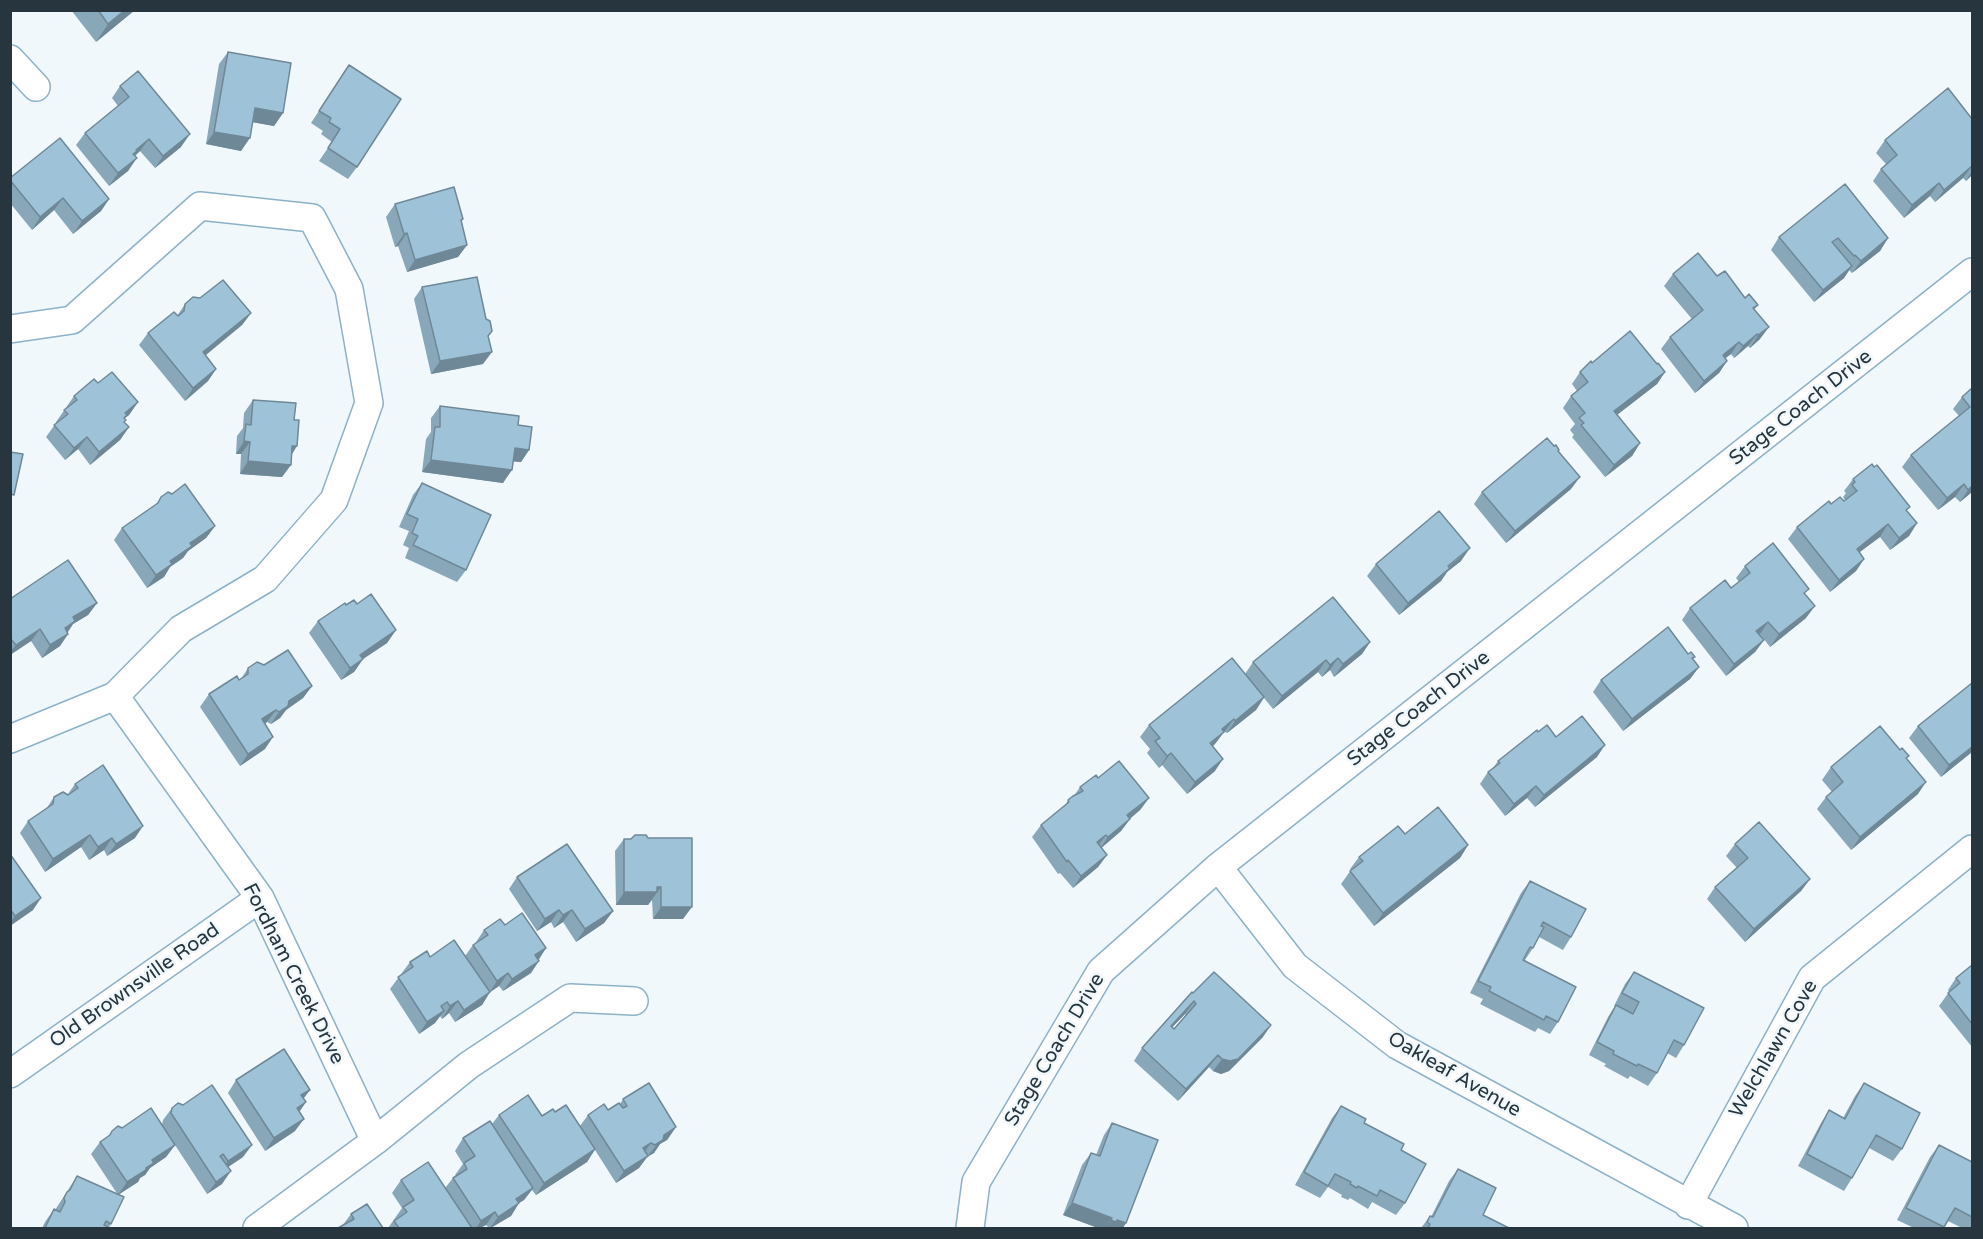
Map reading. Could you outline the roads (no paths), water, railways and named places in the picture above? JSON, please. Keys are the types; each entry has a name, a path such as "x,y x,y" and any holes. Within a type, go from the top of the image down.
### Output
{"street":[{"path":"10,59 36,87"},
{"path":"10,329 72,320 200,206 312,218 349,289 369,403 334,500 265,579 181,629 115,696 10,739"},
{"name":"Stage Coach Drive","path":"970,1228 976,1182 1101,971 1218,867 1972,272"},
{"name":"Fordham Creek Drive","path":"115,696 260,898 375,1141"},
{"name":"Welchlawn Cove","path":"1688,1204 1812,978 1972,849"},
{"name":"Oakleaf Avenue","path":"1218,867 1295,966 1397,1045 1734,1228"},
{"name":"Old Brownsville Road","path":"10,1074 260,898"},
{"path":"257,1228 375,1141 469,1065 570,998 634,1001"}]}
